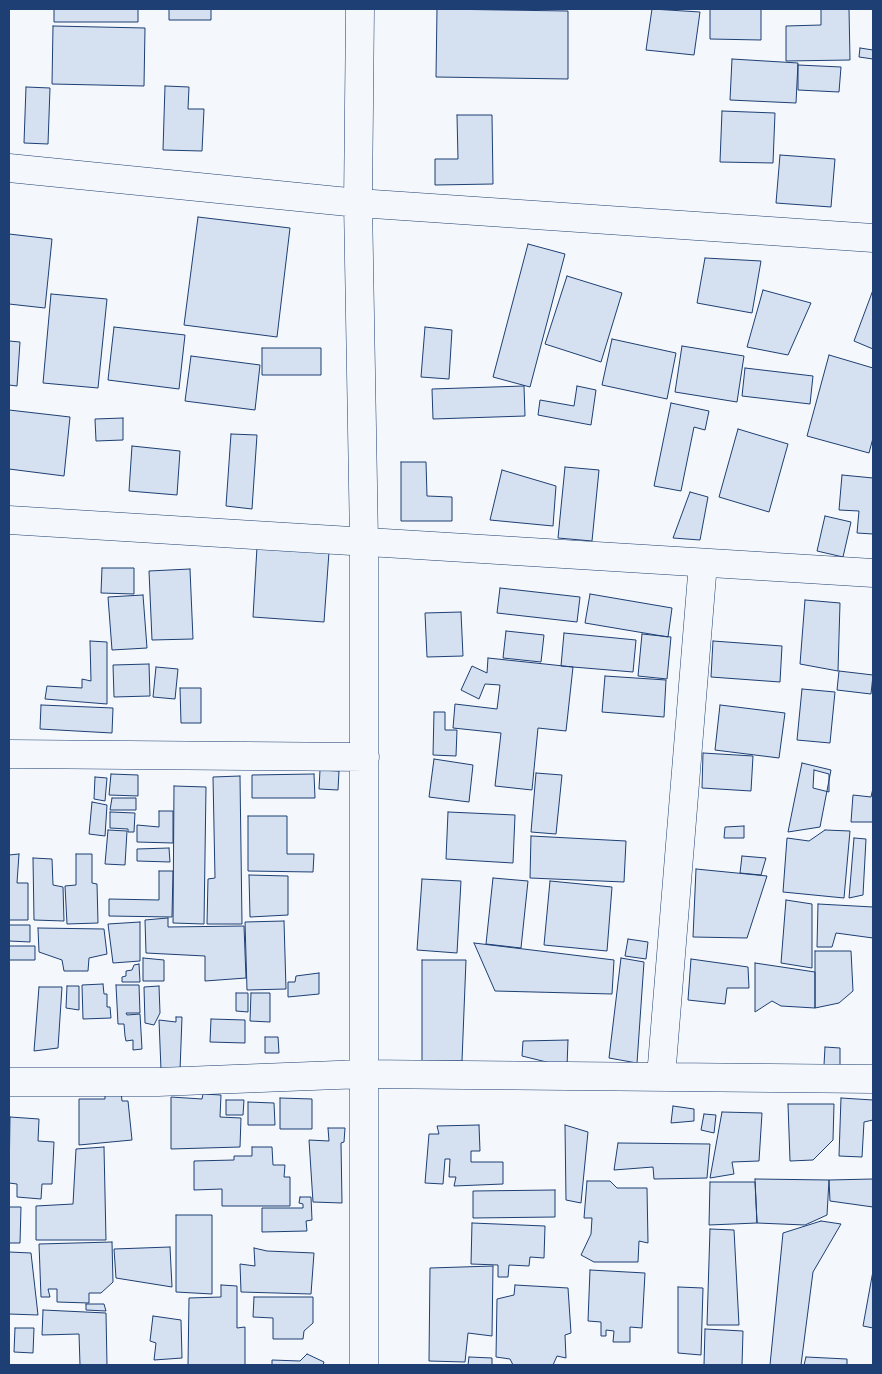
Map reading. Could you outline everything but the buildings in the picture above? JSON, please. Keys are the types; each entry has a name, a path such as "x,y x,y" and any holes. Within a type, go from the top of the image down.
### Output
{"street":[{"path":"360,9 358,203 364,542 365,757 364,1365"},
{"path":"9,168 358,203 873,238"},
{"path":"9,520 873,573"},
{"path":"661,1077 703,563"},
{"path":"9,754 365,757"},
{"path":"9,1082 158,1082 363,1074 873,1080"}]}
